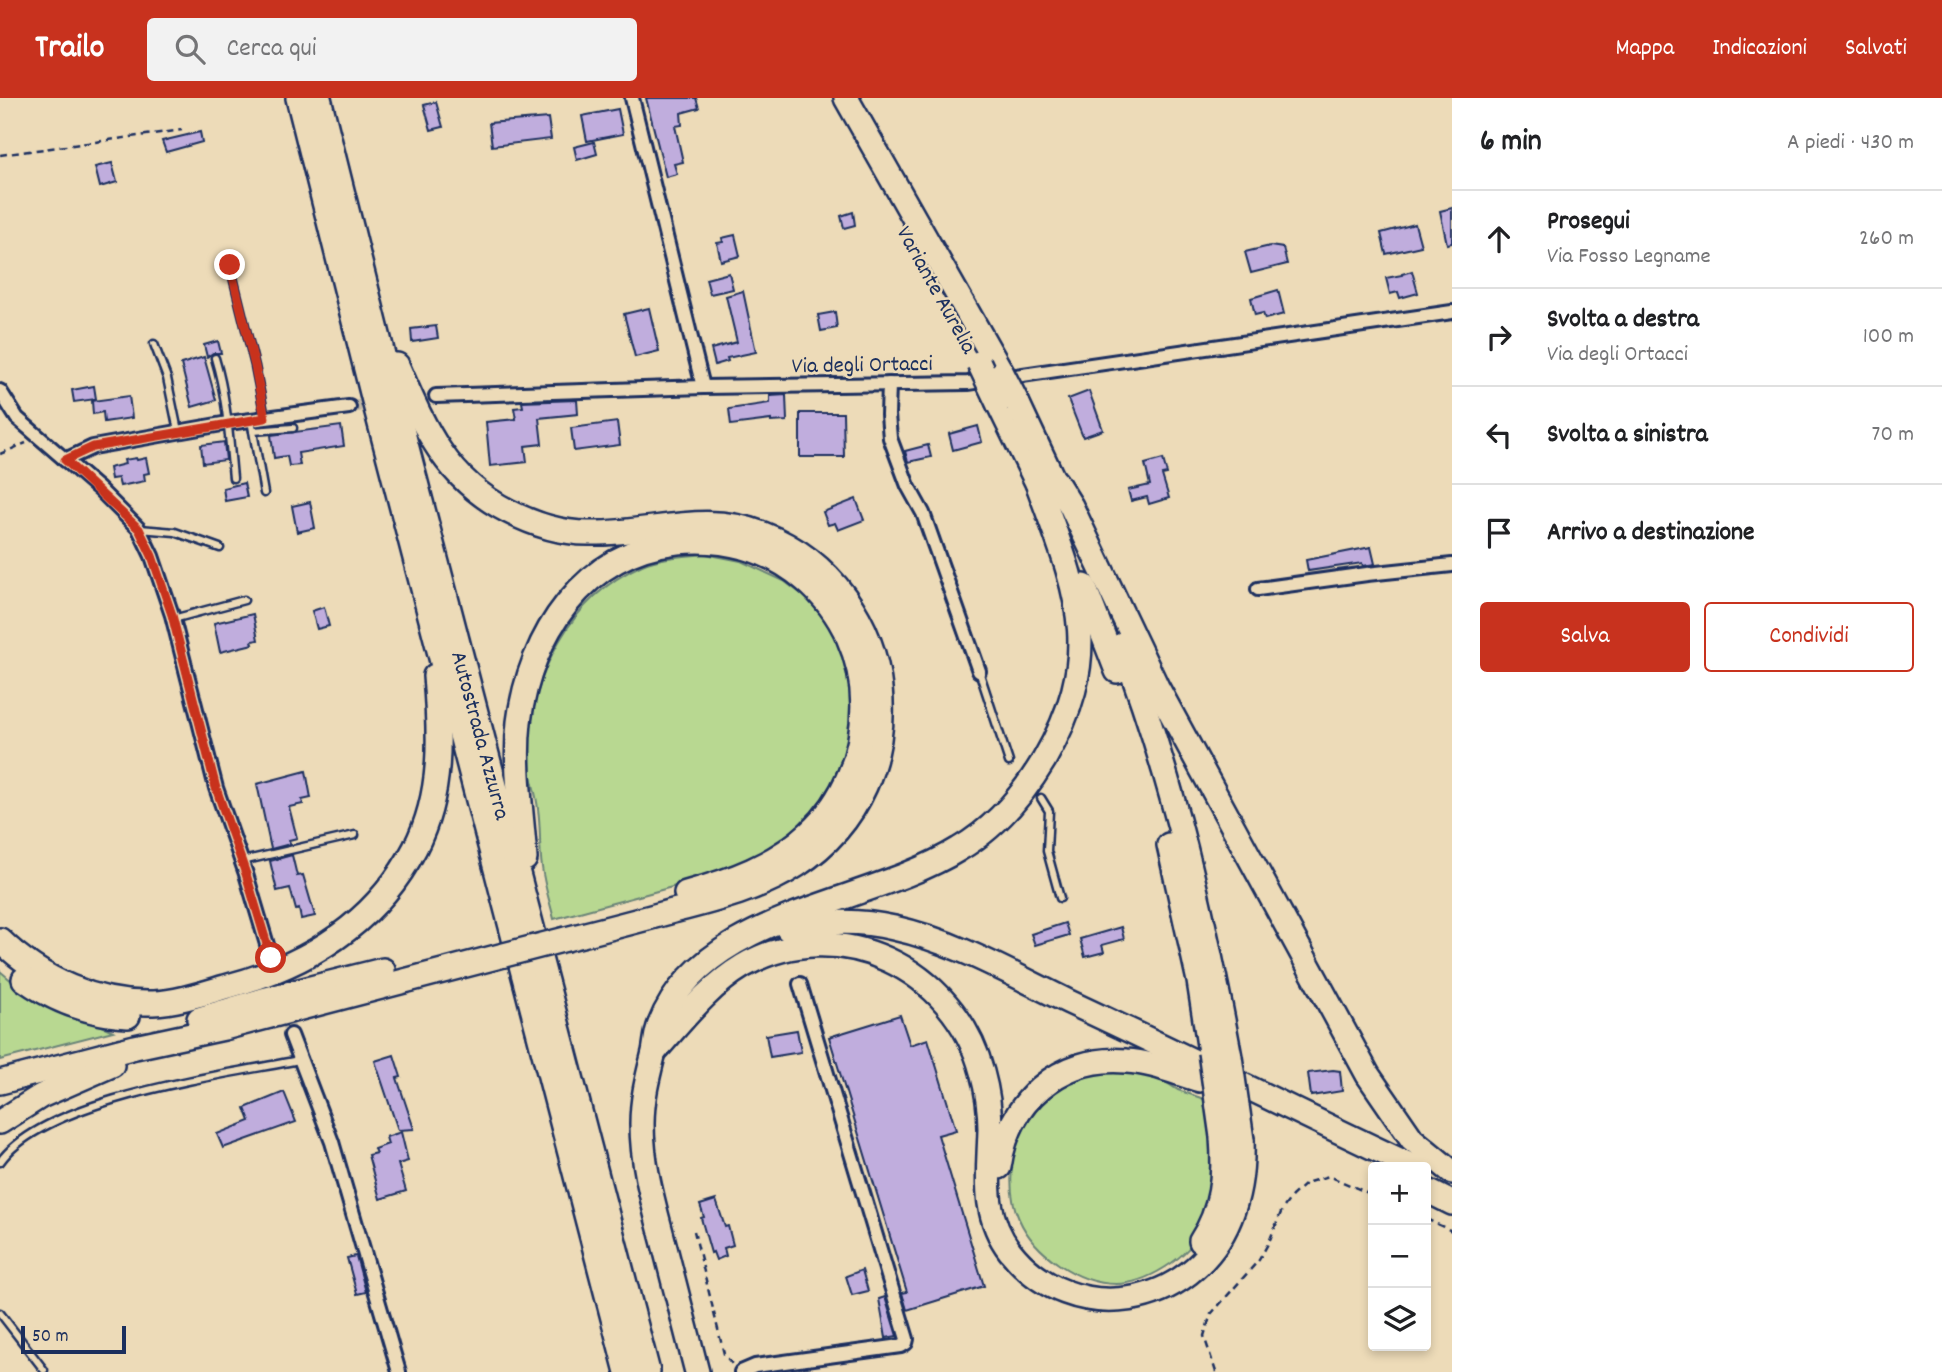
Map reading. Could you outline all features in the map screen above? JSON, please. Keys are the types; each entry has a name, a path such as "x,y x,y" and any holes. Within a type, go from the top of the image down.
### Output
{"highway":[{"name":"Autostrada Azzurra","path":"298,98 627,1372"},
{"name":"Autostrada Azzurra","path":"319,98 369,302 648,1372"},
{"name":"Variante Aurelia","path":"830,98 979,363 1008,403 1047,484"},
{"name":"Variante Aurelia","path":"846,98 1002,373 1008,403"},
{"path":"0,959 24,980 50,996 74,1006 107,1014 161,1016 263,1000 733,895 778,877 799,864 825,843 856,805 871,774 882,710 874,656 857,614 835,582 810,559 761,533 734,525 706,522 614,533 574,533 526,520 481,495 465,482 433,443 369,302"},
{"path":"654,1053 715,986 750,963 795,947 823,945 839,927 970,842 1013,803 1032,779 1056,739 1066,715 1080,665 1082,634 1047,484"},
{"path":"839,927 918,975 942,997 965,1031 980,1064 989,1109 988,1198 995,1225 1009,1250 1021,1264 1051,1286 1088,1300 1125,1301 1158,1290 1185,1275 1209,1252 1230,1218 1241,1177 1232,1139 1205,927 1164,769 1125,651 1047,484"},
{"path":"1047,484 1076,517 1157,687 1368,1075 1412,1139 1452,1172"},
{"path":"528,915 518,769 519,721 531,667 556,615 579,588 606,566 653,546 694,540 731,543 780,561 808,581 838,618 860,671 864,704 862,734 856,761 842,793 808,835 751,871 564,932"},
{"path":"0,940 33,968 63,984 108,999 151,1003 201,994 268,975 312,955 352,927 387,891 409,859 425,824 438,777 439,747 431,617"},
{"path":"654,1053 680,1007 723,969 763,946 839,927 896,939 952,959 1368,1162"},
{"path":"697,1372 650,1191 644,1157 643,1101 657,1031 667,1009 683,984 702,964 742,938 839,927 892,927 947,944 1404,1162"},
{"path":"0,1122 29,1102 63,1085 116,1064 224,1028 502,947"},
{"path":"0,1071 184,1024 263,1000"},
{"path":"0,1082 135,1047 224,1028"},
{"path":"1200,1080 1129,1061 1085,1063 1057,1075 1030,1096 1006,1135 998,1170 1001,1209 1010,1229 1027,1253 1050,1272 1085,1286 1119,1289 1163,1275 1180,1264 1209,1230 1232,1139"},
{"path":"1431,1175 1452,1185"},
{"path":"1431,1193 1452,1203"}],"street":[{"path":"632,98 703,387"},
{"name":"Via degli Ortacci","path":"436,396 703,387 968,383 1452,312"},
{"path":"889,384 890,438 908,486 923,513 979,671"},
{"path":"0,391 17,418 139,529 152,556 173,619 216,788 242,860 271,958"},
{"path":"65,460 93,447 177,431 228,423 252,426 265,418 349,407"},
{"path":"1258,589 1367,573 1452,565"},
{"path":"740,1372 755,1366 901,1346 907,1339 800,984"},
{"path":"291,1035 332,1142 400,1372"}],"lane":[{"path":"230,265 265,418"},
{"path":"154,344 167,378 177,431"},
{"path":"215,358 224,387 233,478"},
{"path":"264,493 252,426 293,428"},
{"path":"139,529 175,532 220,548"},
{"path":"173,619 244,600"},
{"path":"979,671 1009,762"},
{"path":"1041,798 1049,811 1047,851 1060,898"},
{"path":"242,860 355,835"},
{"path":"0,1162 5,1154 34,1130 93,1105 169,1086 299,1060"},
{"path":"0,1313 44,1370"}],"path":[{"path":"0,155 182,130"},
{"path":"0,454 38,438"},
{"path":"1216,1372 1204,1336 1211,1314 1259,1260 1282,1210 1292,1196 1306,1183 1329,1176 1368,1193"},
{"path":"1431,1221 1452,1231"},
{"path":"694,1231 724,1354 740,1372"}],"green space":[{"path":"705,554 741,561 784,581 817,606 854,666 855,731 829,796 788,840 720,874 554,919 543,874 538,809 528,758 531,722 547,667 559,641 575,618 594,597 616,579 649,562"},
{"path":"0,971 21,989 113,1031 0,1060"},
{"path":"1142,1067 1178,1090 1204,1099 1216,1163 1213,1186 1201,1229 1177,1259 1153,1274 1128,1283 1102,1283 1087,1279 1059,1264 1046,1255 1026,1232 1013,1200 1013,1160 1017,1141 1030,1113 1044,1094 1060,1080 1085,1073"}],"building":[{"path":"646,98 696,98 699,108 681,113 682,125 675,126 683,162 674,164 677,174 666,177"},
{"path":"436,102 443,127 431,130 424,105"},
{"path":"618,109 623,134 587,141 582,116"},
{"path":"548,118 551,139 492,146 489,123"},
{"path":"200,132 202,142 166,152 162,141"},
{"path":"594,142 597,154 577,160 574,147"},
{"path":"112,163 117,182 100,187 95,167"},
{"path":"1452,208 1452,243 1447,244 1440,211"},
{"path":"853,212 855,225 844,228 841,216"},
{"path":"1415,224 1421,246 1386,254 1381,233"},
{"path":"735,235 740,256 721,261 717,243 723,242 722,238"},
{"path":"1270,246 1283,248 1287,264 1251,273 1245,252"},
{"path":"1412,271 1418,293 1400,298 1398,292 1390,294 1386,278"},
{"path":"729,273 733,289 710,294 706,279"},
{"path":"1278,290 1284,314 1265,319 1263,313 1255,315 1251,298"},
{"path":"743,291 756,352 727,358 728,361 715,365 711,349 737,342 726,296"},
{"path":"649,308 659,351 635,357 624,314"},
{"path":"835,312 837,328 821,331 818,315"},
{"path":"436,326 438,338 412,342 411,329"},
{"path":"218,341 221,353 213,353 207,357 204,345"},
{"path":"204,357 216,400 192,407 181,364"},
{"path":"94,386 96,399 74,402 72,390"},
{"path":"1089,391 1103,430 1083,437 1068,399"},
{"path":"786,395 787,421 771,420 731,425 729,409 770,403 770,396"},
{"path":"129,396 132,418 104,422 103,412 93,414 92,401"},
{"path":"577,400 578,414 539,418 542,444 525,446 527,462 490,466 486,422 516,419 514,408 523,407 522,402"},
{"path":"800,413 843,413 844,457 800,457"},
{"path":"617,422 620,445 574,451 571,428"},
{"path":"341,426 344,446 298,453 300,465 289,466 287,456 274,458 271,435"},
{"path":"978,426 982,442 953,450 949,434"},
{"path":"224,442 226,460 203,463 201,445"},
{"path":"928,445 931,457 908,462 905,451"},
{"path":"146,458 149,473 144,474 145,481 120,486 118,478 111,479 109,468 125,464 124,460"},
{"path":"1163,459 1167,474 1162,475 1169,498 1149,504 1147,497 1131,501 1128,490 1150,485 1145,464"},
{"path":"244,483 247,497 225,501 223,488"},
{"path":"856,499 864,520 838,530 835,523 828,525 823,512"},
{"path":"310,502 315,528 297,532 292,506"},
{"path":"1371,547 1375,564 1363,566 1362,563 1308,571 1306,560"},
{"path":"324,607 329,626 317,629 312,611"},
{"path":"253,614 258,640 252,641 253,644 220,652 214,623"},
{"path":"306,771 311,798 302,800 303,804 289,807 297,838 289,840 290,844 271,849 257,784"},
{"path":"292,855 297,876 303,875 315,916 301,919 290,888 277,891 270,861"},
{"path":"1065,923 1069,935 1035,945 1031,934"},
{"path":"1121,927 1124,939 1102,945 1104,952 1085,957 1080,939"},
{"path":"900,1015 910,1045 928,1039 956,1130 938,1135 984,1286 907,1310 902,1293 907,1292 829,1037"},
{"path":"797,1030 801,1052 770,1057 766,1035"},
{"path":"394,1055 401,1077 397,1078 414,1129 398,1130 375,1061"},
{"path":"1340,1071 1342,1091 1311,1096 1308,1073"},
{"path":"284,1092 296,1122 223,1148 217,1134 250,1121 245,1108"},
{"path":"401,1132 408,1161 398,1164 406,1191 380,1199 368,1155 376,1153 374,1149 388,1144 386,1137"},
{"path":"716,1200 733,1245 724,1248 726,1256 716,1260 713,1252 711,1253 700,1205"},
{"path":"356,1256 366,1292 357,1294 347,1258"},
{"path":"862,1270 868,1291 852,1295 846,1276"},
{"path":"885,1297 897,1336 886,1338 879,1299"}],"tunnel":[{"path":"349,407 380,403"},
{"path":"273,967 291,1035"}],"route":[{"path":"230,265 265,418 93,447 65,460 139,529 152,556 172,615 216,788 271,958"}]}
